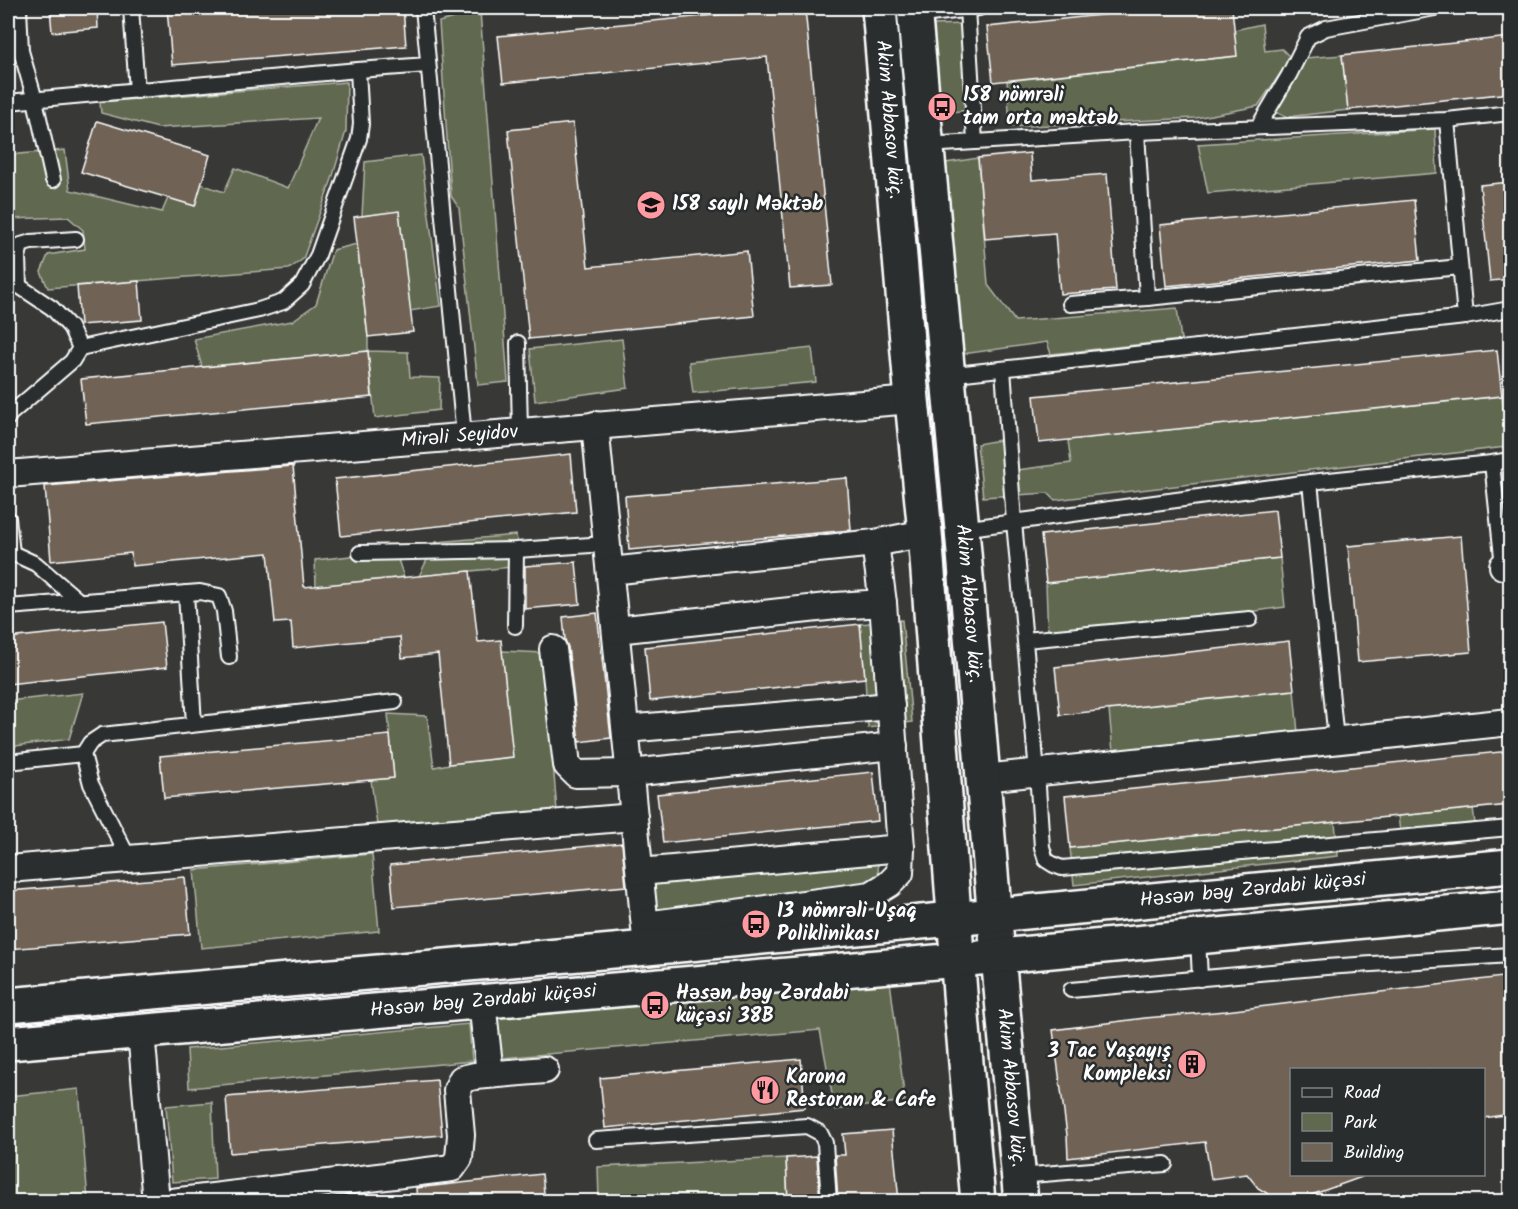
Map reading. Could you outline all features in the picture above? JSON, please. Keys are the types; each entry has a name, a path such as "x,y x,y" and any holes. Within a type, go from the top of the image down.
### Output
{"main road":[{"name":"Akim Abbasov küç.","path":"879,8 925,533 978,1202"},
{"name":"Akim Abbasov küç.","path":"914,12 1020,1189"},
{"path":"925,533 962,529"},
{"name":"Həsən bəy Zərdabi küçəsi","path":"8,1005 646,936 954,918 1510,866"},
{"name":"Həsən bəy Zərdabi küçəsi","path":"8,1043 958,960 1510,907"}],"street":[{"name":"Mirəli Seyidov","path":"8,474 912,400"},
{"path":"595,425 646,936 871,895 889,884 900,873 901,848 891,706 883,603 875,543"},
{"path":"610,571 875,543 925,533"},
{"path":"616,630 883,603"},
{"path":"553,649 567,765 576,774 630,773 894,746"},
{"path":"626,729 891,706"},
{"path":"984,778 1510,722"},
{"path":"8,869 634,817"},
{"path":"640,872 901,848"},
{"path":"482,1002 490,1074"},
{"path":"141,1032 156,1202"},
{"path":"172,1202 452,1168 459,1158 461,1135 457,1090 462,1079 490,1074 545,1070"}],"lane":[{"path":"18,8 21,51 53,180"},
{"path":"131,8 137,91"},
{"path":"423,8 464,436"},
{"path":"914,12 971,8 975,142"},
{"path":"1258,127 1308,38 1326,28 1435,8"},
{"path":"8,102 428,65"},
{"path":"8,418 72,361 80,348 259,310 284,302 302,285 318,255 359,139 361,124 358,70"},
{"path":"926,145 1137,132 1447,120 1510,112"},
{"path":"1447,120 1465,317"},
{"path":"1137,132 1147,298"},
{"path":"76,239 31,242 21,245 13,286 52,308 70,327 80,348"},
{"path":"1070,304 1460,267"},
{"path":"947,375 1465,317 1510,309"},
{"path":"518,343 520,431"},
{"path":"1003,369 1042,848 1046,860 1062,868 1510,828"},
{"path":"962,529 1310,482 1510,460"},
{"path":"1492,463 1507,566"},
{"path":"1310,482 1336,740"},
{"path":"8,518 10,554 36,564 79,602"},
{"path":"360,553 516,550 606,544"},
{"path":"515,626 516,550"},
{"path":"8,607 200,592 219,596 224,611 229,657"},
{"path":"186,593 194,724"},
{"path":"1025,640 1250,619"},
{"path":"129,859 91,784 83,754 90,743 102,735 395,702"},
{"path":"8,762 83,754"},
{"path":"1198,937 1200,979"},
{"path":"1071,990 1326,967 1510,955"},
{"path":"596,1140 807,1126 820,1133 825,1143 829,1202"},
{"path":"1020,1189 1164,1164"}],"green space":[{"path":"480,11 508,382 478,385 459,208 451,196 439,22"},
{"path":"965,24 971,110 940,113 932,25"},
{"path":"1262,24 1265,51 1282,49 1291,58 1258,106 1196,118 1010,127 1007,81 1236,56 1234,30"},
{"path":"1342,55 1348,110 1286,117 1271,110 1305,58"},
{"path":"347,82 346,131 332,179 303,259 289,269 48,288 41,272 48,255 85,249 83,230 68,217 8,219 8,155 65,150 70,190 162,212 168,198 201,184 224,192 235,168 288,188 318,118 158,128 101,113 100,102"},
{"path":"1435,129 1437,173 1208,193 1198,144"},
{"path":"421,155 441,306 410,311 399,212 362,216 365,162"},
{"path":"978,158 988,285 1015,321 1177,308 1181,340 1051,354 1047,342 963,354 946,163"},
{"path":"357,244 368,351 202,367 194,339 292,321 316,304 333,250"},
{"path":"622,339 628,388 535,401 530,349"},
{"path":"812,348 816,382 693,393 689,362"},
{"path":"368,351 408,352 410,377 440,378 439,410 375,418"},
{"path":"1502,396 1506,447 1055,500 1048,493 983,497 977,444 999,440 1009,471 1071,463 1068,440"},
{"path":"516,535 522,566 419,576 436,542"},
{"path":"395,551 404,577 316,586 315,560"},
{"path":"1280,558 1285,607 1048,640 1046,583"},
{"path":"902,620 912,722 868,728 860,624"},
{"path":"502,651 544,653 557,811 377,825 371,780 394,777 388,714 427,716 434,767 512,757"},
{"path":"1294,690 1298,733 1113,752 1109,710"},
{"path":"83,693 69,739 8,747 8,701"},
{"path":"1473,808 1477,839 1402,847 1398,816"},
{"path":"1335,822 1338,856 1074,885 1070,848"},
{"path":"875,840 882,904 655,927 650,864"},
{"path":"372,854 379,931 201,948 194,870"},
{"path":"890,981 905,1101 835,1110 820,1030 502,1058 497,1015"},
{"path":"469,1024 472,1061 189,1088 187,1049"},
{"path":"79,1089 88,1201 8,1201 8,1096"},
{"path":"212,1102 215,1179 172,1182 166,1106"},
{"path":"786,1158 788,1201 599,1201 598,1167"}],"building":[{"path":"50,8 97,8 98,28 52,32"},
{"path":"167,8 403,8 406,46 172,65"},
{"path":"805,8 832,285 790,288 767,57 503,83 498,36"},
{"path":"1167,8 1232,8 1237,56 993,82 987,27"},
{"path":"1510,37 1510,93 1348,110 1342,55"},
{"path":"97,121 210,155 195,206 81,172"},
{"path":"573,123 588,267 747,251 754,316 529,339 508,130"},
{"path":"1030,153 1032,180 1107,174 1116,290 1060,294 1055,233 985,239 978,158"},
{"path":"1510,182 1510,279 1490,281 1480,185"},
{"path":"1414,200 1420,260 1166,286 1160,225"},
{"path":"399,211 413,332 368,337 354,217"},
{"path":"139,281 142,320 80,325 77,286"},
{"path":"1497,350 1502,396 1039,443 1034,396"},
{"path":"368,351 372,397 86,424 81,379"},
{"path":"571,454 576,512 341,536 335,479"},
{"path":"293,466 304,587 470,571 478,642 501,640 513,757 449,764 438,654 402,658 400,637 293,648 291,622 275,623 268,553 132,566 131,553 51,561 45,486"},
{"path":"847,478 851,530 629,550 625,496"},
{"path":"1275,510 1280,558 1046,583 1041,535"},
{"path":"1461,536 1471,652 1358,662 1348,546"},
{"path":"576,562 580,604 525,609 525,566"},
{"path":"597,613 611,738 579,742 563,617"},
{"path":"162,622 167,667 8,684 8,638"},
{"path":"860,624 865,678 650,701 645,647"},
{"path":"1289,641 1294,690 1060,715 1055,667"},
{"path":"390,735 394,778 164,798 160,756"},
{"path":"1510,751 1510,805 1070,848 1065,796"},
{"path":"873,772 878,821 663,843 657,794"},
{"path":"622,843 626,886 394,907 390,865"},
{"path":"185,877 190,934 8,949 8,891"},
{"path":"1510,976 1510,1114 1485,1118 1485,1068 1290,1068 1290,1176 1362,1177 1303,1198 1273,1197 1258,1188 1247,1174 1211,1179 1205,1142 1068,1158 1053,1030 1145,1018 1226,1011"},
{"path":"801,1059 805,1108 605,1128 600,1078"},
{"path":"437,1080 442,1135 230,1153 226,1097"},
{"path":"892,1130 899,1202 838,1202 835,1155 845,1155 843,1134"},
{"path":"817,1156 820,1202 788,1202 786,1158"},
{"path":"542,1174 545,1202 417,1202 416,1188"}],"place":[{"name":"158 nömrəli tam orta məktəb","path":"942,107"},
{"name":"158 saylı Məktəb","path":"651,205"},
{"name":"13 nömrəli Uşaq Poliklinikası","path":"756,924"},
{"name":"Həsən bəy Zərdabi küçəsi 38B","path":"655,1005"},
{"name":"3 Tac Yaşayış Kompleksi","path":"1192,1064"},
{"name":"Karona Restoran & Cafe","path":"765,1090"}]}
